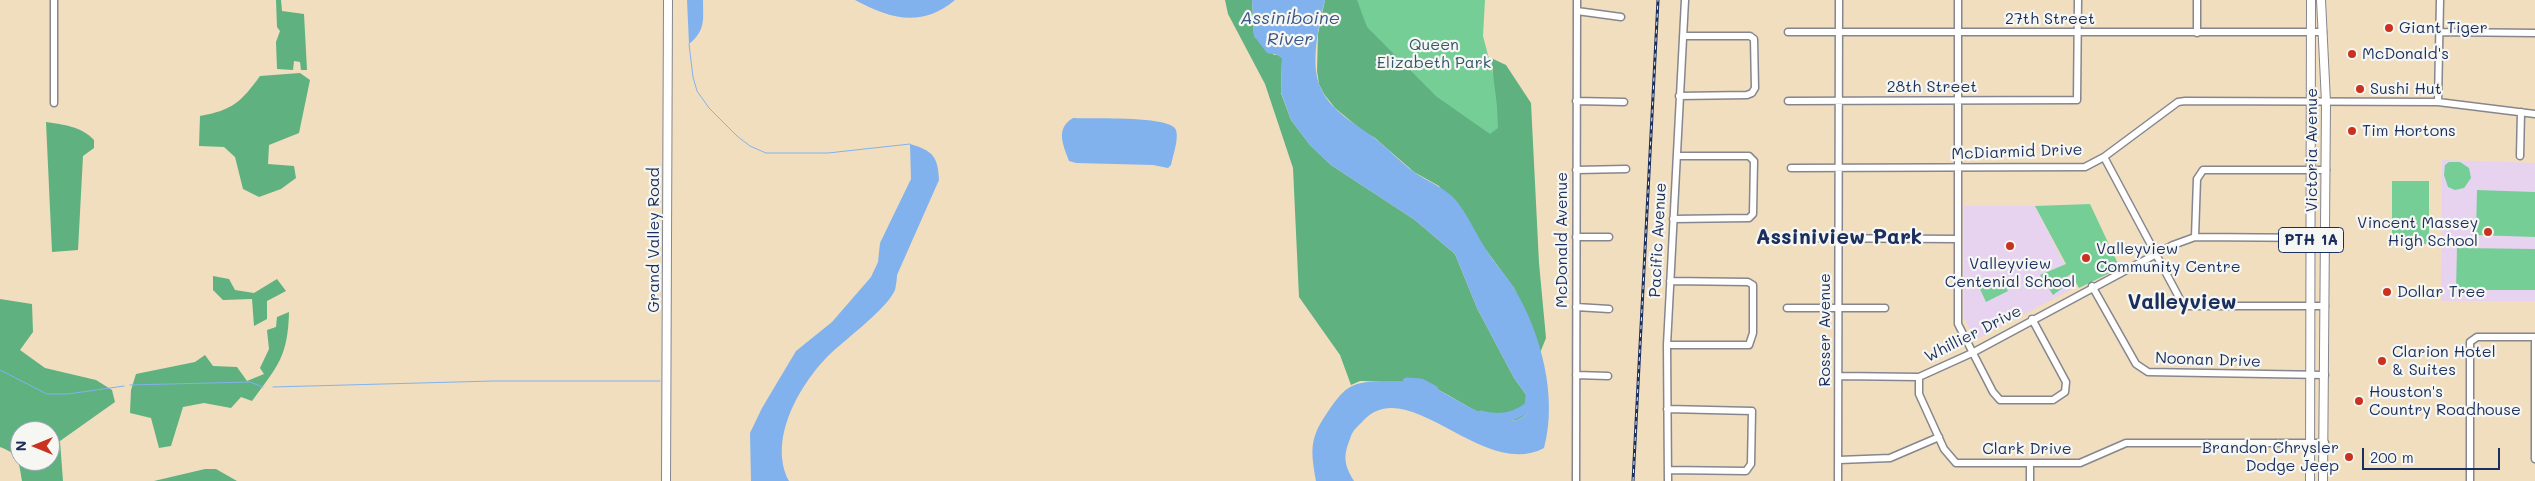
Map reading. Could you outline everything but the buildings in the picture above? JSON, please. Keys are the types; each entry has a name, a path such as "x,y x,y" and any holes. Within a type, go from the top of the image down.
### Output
{"main road":[{"name":"Grand Valley Road","path":"666,481 668,0"},
{"name":"Victoria Avenue","path":"2311,0 2311,481"},
{"name":"Victoria Avenue","path":"2321,0 2326,102 2323,481"}],"street":[{"path":"54,0 54,102"},
{"name":"McDonald Avenue","path":"1576,481 1577,0"},
{"name":"Pacific Avenue","path":"1668,481 1667,345 1684,0"},
{"name":"Rosser Avenue","path":"1838,481 1839,0"},
{"path":"1958,0 1958,324 1993,392 2000,400 2053,400 2060,398 2065,392 2066,382 2032,319"},
{"path":"2078,0 2078,32"},
{"path":"2197,0 2197,33"},
{"path":"2438,102 2440,0"},
{"path":"1577,11 1621,18"},
{"name":"27th Street","path":"1788,32 2323,32"},
{"name":"28th Street","path":"1788,101 2077,100 2078,32"},
{"path":"2439,32 2535,33"},
{"path":"1679,96 1747,95 1756,88 1754,39 1750,36 1682,36"},
{"path":"1576,101 1624,102"},
{"name":"McDiarmid Drive","path":"1791,168 2085,167 2104,157 2178,102 2438,102 2535,114"},
{"path":"2520,112 2520,156"},
{"path":"1673,219 1749,218 1753,214 1754,161 1752,158 1749,156 1677,156"},
{"path":"2104,157 2154,255 2182,303 2188,306 2324,306"},
{"path":"1576,170 1626,170"},
{"path":"2195,237 2197,179 2203,170 2326,170"},
{"path":"1576,237 1609,237"},
{"name":"Whillier Drive","path":"1839,376 1919,377 1972,353 2092,286 2180,242 2195,237 2326,238"},
{"path":"1789,238 1958,239"},
{"path":"1667,345 1749,344 1753,333 1753,285 1748,282 1670,282"},
{"name":"Noonan Drive","path":"2092,286 2136,364 2148,372 2325,375"},
{"path":"1576,307 1609,309"},
{"path":"1787,308 1885,308"},
{"path":"2470,481 2470,342 2476,337 2535,337 2535,459"},
{"path":"1576,376 1608,376"},
{"name":"Clark Drive","path":"1919,377 1919,394 1944,450 1956,463 2080,463 2126,443 2324,443"},
{"path":"1668,409 1752,411 1751,464 1746,471 1668,470"},
{"path":"1839,460 1890,458 1939,437"},
{"path":"2030,464 2030,481"}],"shaded area":[{"name":"Vincent Massey High School","path":"2442,160 2535,163 2535,301 2441,301"},
{"name":"Valleyview Centenial School","path":"1964,206 2035,206 2076,287 1975,340 1964,318"}],"green space":[{"path":"276,0 281,0 282,11 304,14 307,70 301,70 300,62 294,61 293,70 277,69 276,42 280,31 277,27"},
{"path":"1225,0 1252,0 1254,36 1274,55 1282,58 1281,93 1291,120 1310,145 1331,165 1415,220 1455,254 1477,308 1514,378 1527,396 1529,411 1519,419 1507,421 1480,413 1423,384 1360,381 1351,385 1340,355 1299,297 1293,168 1265,84 1228,14"},
{"name":"Queen Elizabeth Park","path":"1325,0 1485,0 1483,36 1518,170"},
{"path":"1325,0 1357,0 1367,27 1437,97 1490,134 1498,128 1491,58 1506,65 1531,103 1539,263 1546,338 1540,353 1531,326 1514,288 1439,186 1414,172 1375,138 1363,131 1335,108 1324,94 1319,84 1317,71 1318,34"},
{"path":"300,73 310,80 299,133 269,145 268,164 294,166 296,178 281,189 259,197 243,189 235,157 224,147 199,146 200,116 221,111 235,104 260,76"},
{"path":"46,122 78,129 94,140 94,148 83,156 78,250 52,252"},
{"path":"2449,162 2460,162 2469,168 2471,178 2464,188 2455,190 2448,187 2444,175 2445,165"},
{"path":"2392,181 2429,181 2429,244 2392,244"},
{"path":"2477,190 2535,192 2535,237 2476,235"},
{"path":"2090,204 2120,268 2079,288 2071,274 2065,278 2068,284 2053,295 2040,275 2066,264 2035,206"},
{"path":"2457,248 2535,249 2535,290 2456,290"},
{"path":"213,276 229,279 235,290 254,293 277,279 286,291 267,301 267,319 254,326 252,299 223,300 213,290"},
{"path":"2001,278 2008,291 1986,302 1980,289"},
{"path":"0,299 32,304 33,332 20,350 45,368 96,380 112,390 115,402 60,441 60,421 10,421 10,452 0,447"},
{"path":"289,312 286,340 280,361 252,401 241,397 231,408 204,403 183,407 171,446 159,448 151,418 130,413 131,390 136,374 195,362 205,355 213,366 237,367 247,381 264,374 260,368 269,349 267,330 276,327 277,317"},
{"path":"60,441 63,481 22,481 20,471 60,471"},
{"path":"205,469 216,469 237,481 154,481"}],"water":[{"path":"687,0 703,0 701,29 689,44"},
{"path":"855,0 955,0 942,9 930,14 906,18 881,12"},
{"name":"Assiniboine River","path":"1252,0 1325,0 1318,32 1316,55 1317,77 1324,95 1345,117 1377,140 1409,168 1453,197 1462,208 1490,256 1514,288 1524,306 1539,345 1548,387 1548,428 1544,448 1521,454 1496,451 1424,417 1402,409 1381,409 1363,421 1351,436 1346,450 1346,460 1348,470 1354,481 1316,481 1312,451 1318,428 1340,395 1357,384 1382,381 1421,383 1480,412 1508,421 1520,419 1529,411 1527,396 1514,378 1477,308 1455,254 1415,220 1331,165 1310,145 1291,120 1281,92 1282,58 1278,55 1267,53 1254,36"},
{"path":"1073,118 1145,120 1171,125 1176,130 1177,138 1171,165 1168,168 1153,165 1076,163 1069,161 1063,143 1062,132 1067,122"},
{"path":"910,144 924,149 933,156 937,165 939,180 897,275 895,290 874,316 816,369 797,399 789,415 782,449 783,465 789,481 751,481 750,433 762,408 796,351 832,322 871,277 878,262 880,243 911,179"}],"waterway":[{"path":"689,44 693,77 697,91 709,108 737,136 750,146 766,153 828,153 910,144"},
{"path":"0,370 47,394 68,394 124,386"},
{"path":"273,387 493,381 660,381"},
{"path":"130,385 250,382 263,387"},
{"name":"Assiniboine River","path":"1407,382 1421,383 1434,390"},
{"name":"Assiniboine River","path":"1481,415 1500,418 1518,413 1529,406 1530,396"}],"railway":[{"path":"1633,481 1658,0"}],"place":[{"name":"Giant Tiger","path":"2389,28"},
{"name":"McDonald's","path":"2352,54"},
{"name":"Sushi Hut","path":"2360,89"},
{"name":"Tim Hortons","path":"2352,131"},
{"name":"Vincent Massey High School","path":"2488,232"},
{"name":"Valleyview Centenial School","path":"2010,246"},
{"name":"Valleyview Community Centre","path":"2086,258"},
{"name":"Dollar Tree","path":"2387,292"},
{"name":"Clarion Hotel & Suites","path":"2382,361"},
{"name":"Houston's Country Roadhouse","path":"2359,401"},
{"name":"Brandon Chrysler Dodge Jeep","path":"2349,457"}],"district":[{"name":"Assiniview Park","path":"1839,238"},
{"name":"Valleyview","path":"2182,303"}]}
